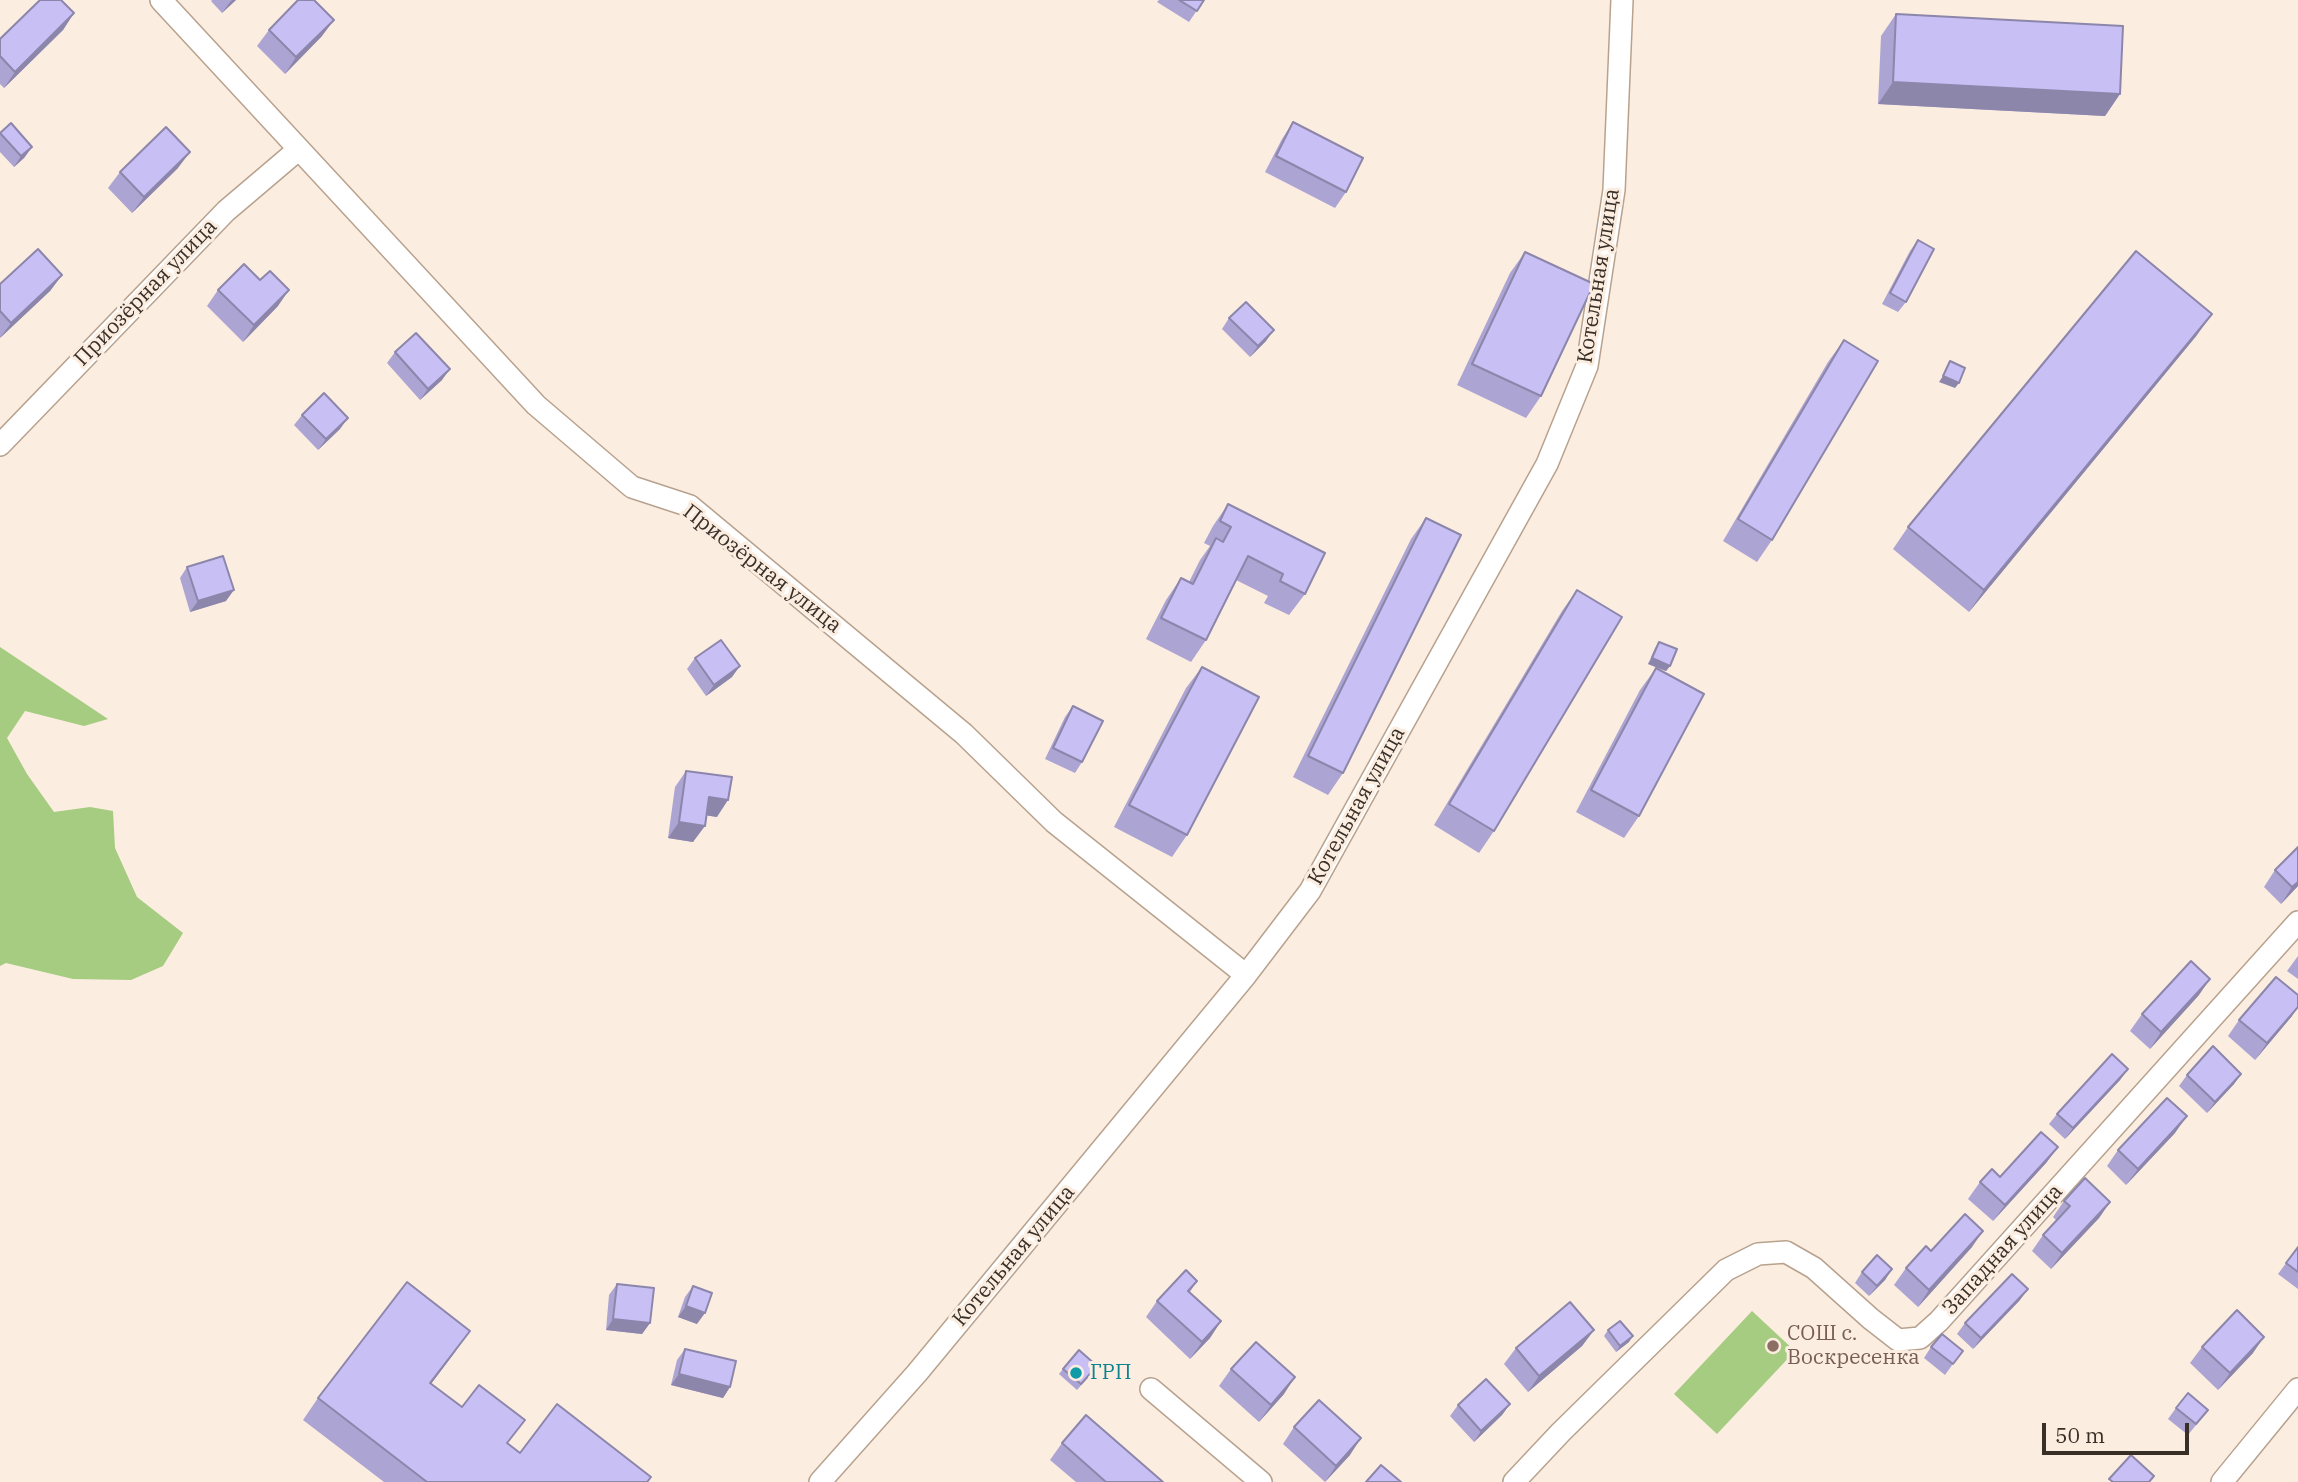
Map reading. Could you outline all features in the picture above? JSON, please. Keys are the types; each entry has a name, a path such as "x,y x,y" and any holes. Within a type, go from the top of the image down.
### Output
{"street":[{"name":"Приозёрная улица","path":"161,0 536,405 632,487 690,506 964,734 1054,822 1246,975"},
{"name":"Котельная улица","path":"820,1482 918,1373 1246,975 1310,891 1547,464 1587,366 1614,190 1622,0"},
{"name":"Приозёрная улица","path":"0,445 226,211 299,149"},
{"name":"Западная улица","path":"1514,1482 1560,1432 1726,1270 1758,1254 1786,1252 1814,1268 1898,1340 1920,1338 1957,1301 2298,922"},
{"path":"1151,1389 1261,1482"},
{"path":"2222,1482 2298,1389"}],"green space":[{"path":"0,647 108,719 84,726 25,711 7,738 27,774 54,812 90,807 113,811 115,848 137,897 183,933 163,966 131,980 73,979 6,963 0,966"},
{"path":"1752,1311 1795,1351 1717,1434 1674,1394"}],"building":[{"path":"40,0 61,0 74,13 15,72 0,56 0,39"},
{"path":"298,0 314,0 334,20 296,57 269,30"},
{"path":"1179,0 1204,0 1197,11"},
{"path":"1896,14 2123,26 2120,94 1893,82"},
{"path":"1293,122 1363,158 1346,192 1276,156"},
{"path":"11,123 32,147 21,156 0,133"},
{"path":"166,127 190,152 144,197 120,172"},
{"path":"1918,240 1934,249 1906,302 1890,293"},
{"path":"38,249 62,275 11,323 0,311 0,284"},
{"path":"2136,251 2212,314 1984,590 1908,527"},
{"path":"1525,252 1594,284 1541,396 1472,364"},
{"path":"244,264 260,280 270,271 289,290 254,325 218,290"},
{"path":"1246,302 1274,330 1258,346 1229,318"},
{"path":"416,333 450,369 428,389 395,352"},
{"path":"1844,340 1878,361 1772,540 1738,519"},
{"path":"1950,361 1965,368 1959,383 1943,376"},
{"path":"324,393 348,418 326,439 302,415"},
{"path":"1228,504 1325,553 1305,594 1280,581 1283,574 1248,556 1206,640 1161,618 1181,578 1193,584 1216,538 1223,542 1231,527 1220,521"},
{"path":"1426,518 1461,535 1343,773 1308,756"},
{"path":"223,556 234,590 198,601 187,567"},
{"path":"1577,590 1622,617 1494,831 1449,804"},
{"path":"721,640 740,666 714,685 695,658"},
{"path":"1659,642 1677,649 1670,666 1652,658"},
{"path":"1202,667 1259,697 1187,835 1129,805"},
{"path":"1656,668 1704,694 1639,816 1591,790"},
{"path":"1073,706 1103,721 1082,762 1053,748"},
{"path":"686,771 732,777 728,800 709,797 705,826 679,822"},
{"path":"2298,847 2298,882 2292,887 2275,870"},
{"path":"2191,961 2210,979 2161,1032 2142,1014"},
{"path":"2276,977 2298,995 2298,1007 2267,1043 2239,1020"},
{"path":"2213,1046 2241,1074 2215,1102 2187,1075"},
{"path":"2112,1054 2128,1069 2073,1128 2057,1114"},
{"path":"2167,1098 2187,1116 2138,1169 2118,1150"},
{"path":"2041,1132 2058,1147 2005,1205 1980,1182 1992,1169 2000,1177"},
{"path":"2085,1178 2110,1202 2062,1253 2043,1235 2070,1206 2064,1201"},
{"path":"1965,1214 1983,1231 1929,1290 1906,1268 1926,1246 1931,1251"},
{"path":"2298,1247 2298,1272 2286,1263"},
{"path":"1877,1255 1892,1269 1877,1286 1862,1272"},
{"path":"1186,1270 1197,1281 1188,1291 1221,1321 1202,1342 1157,1301"},
{"path":"2012,1274 2028,1289 1981,1338 1965,1323"},
{"path":"407,1282 470,1331 430,1383 462,1407 479,1385 525,1420 507,1443 520,1453 557,1404 651,1477 647,1482 427,1482 318,1398"},
{"path":"617,1284 654,1288 650,1323 613,1319"},
{"path":"693,1286 712,1293 705,1313 686,1306"},
{"path":"1570,1302 1594,1330 1539,1376 1516,1348"},
{"path":"2237,1310 2264,1337 2230,1373 2202,1347"},
{"path":"1620,1321 1633,1336 1620,1346 1608,1330"},
{"path":"1942,1334 1963,1351 1953,1364 1931,1347"},
{"path":"1256,1342 1295,1377 1271,1405 1231,1369"},
{"path":"685,1349 736,1361 730,1387 679,1374"},
{"name":"ГРП","path":"1079,1350 1097,1366 1081,1384 1063,1369"},
{"path":"1486,1379 1510,1404 1481,1431 1458,1405"},
{"path":"2188,1393 2208,1410 2196,1424 2176,1408"},
{"path":"1319,1400 1361,1438 1336,1466 1294,1427"},
{"path":"1086,1415 1163,1482 1106,1482 1062,1443"},
{"path":"2131,1455 2154,1476 2149,1482 2113,1482 2109,1479"},
{"path":"1381,1465 1401,1482 1366,1482"}],"place":[{"name":"СОШ с. Воскресенка","path":"1773,1346"},
{"name":"ГРП","path":"1076,1373"}]}
